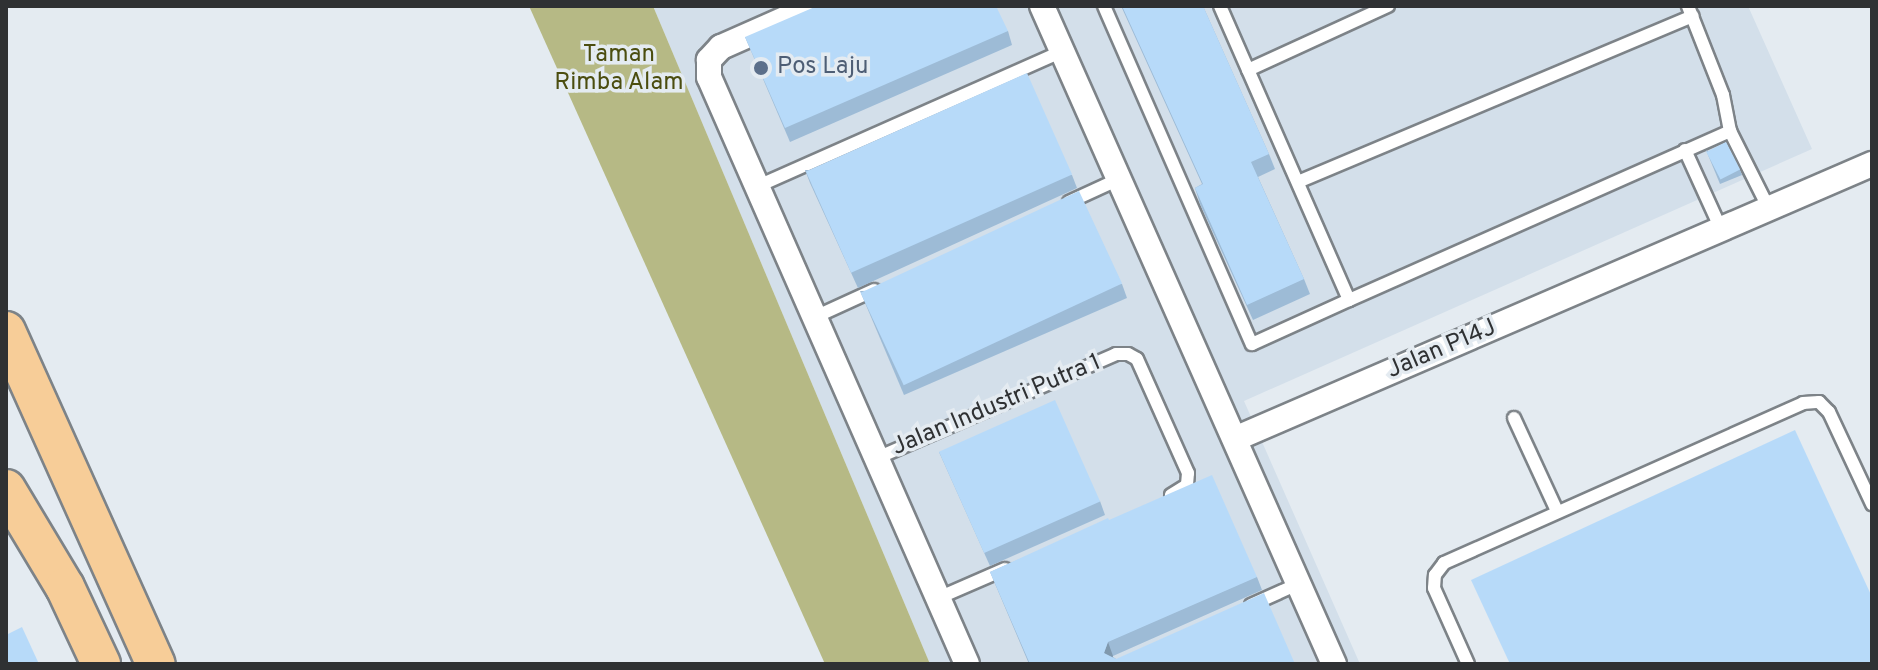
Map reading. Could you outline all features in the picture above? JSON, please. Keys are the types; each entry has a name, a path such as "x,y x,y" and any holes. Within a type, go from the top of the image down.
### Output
{"main road":[{"path":"6,331 156,664"},
{"path":"6,489 65,587 101,664"}],"street":[{"name":"Jalan Industri Putra 1","path":"814,6 721,47 709,60 709,77 967,664"},
{"path":"1042,6 1237,438 1334,664"},
{"name":"Jalan P14J","path":"1237,438 1872,164"}],"lane":[{"path":"1104,6 1252,344 1730,131"},
{"path":"1220,6 1349,300"},
{"path":"1248,70 1388,6"},
{"path":"1298,182 1690,11 1723,95 1730,131 1769,209"},
{"path":"758,186 1062,51"},
{"path":"1685,150 1721,229"},
{"path":"1061,205 1119,179"},
{"path":"815,317 888,284"},
{"name":"Jalan Industri Putra 1","path":"877,458 1116,354 1128,354 1137,359 1188,473 1187,485 1179,492 1151,504"},
{"path":"1468,664 1434,588 1435,575 1444,563 1803,403 1819,402 1829,412 1872,504"},
{"path":"1514,418 1557,511"},
{"path":"938,598 1023,561"},
{"path":"1243,608 1300,583"}],"shaded area":[{"path":"653,6 1748,6 1812,149 1244,401 1360,664 930,664"}],"green space":[{"name":"Taman Rimba Alam","path":"529,6 653,6 930,664 825,664"}],"building":[{"path":"817,6 996,6 1008,31 785,128 745,37"},
{"path":"1122,6 1203,6 1269,154 1251,162 1304,279 1247,305 1195,188 1203,184"},
{"path":"1027,73 1072,174 851,273 806,171"},
{"path":"1726,142 1740,170 1720,180 1706,152"},
{"path":"1079,191 1122,283 904,385 861,293"},
{"path":"1055,400 1100,501 984,553 939,452"},
{"path":"1795,430 1872,597 1872,664 1510,664 1471,580"},
{"path":"1212,475 1257,577 1108,642 1104,653 1116,659 1264,593 1295,664 1030,664 990,572"},
{"path":"22,627 39,664 6,664 6,635"}],"place":[{"name":"Pos Laju","path":"761,68"}]}
